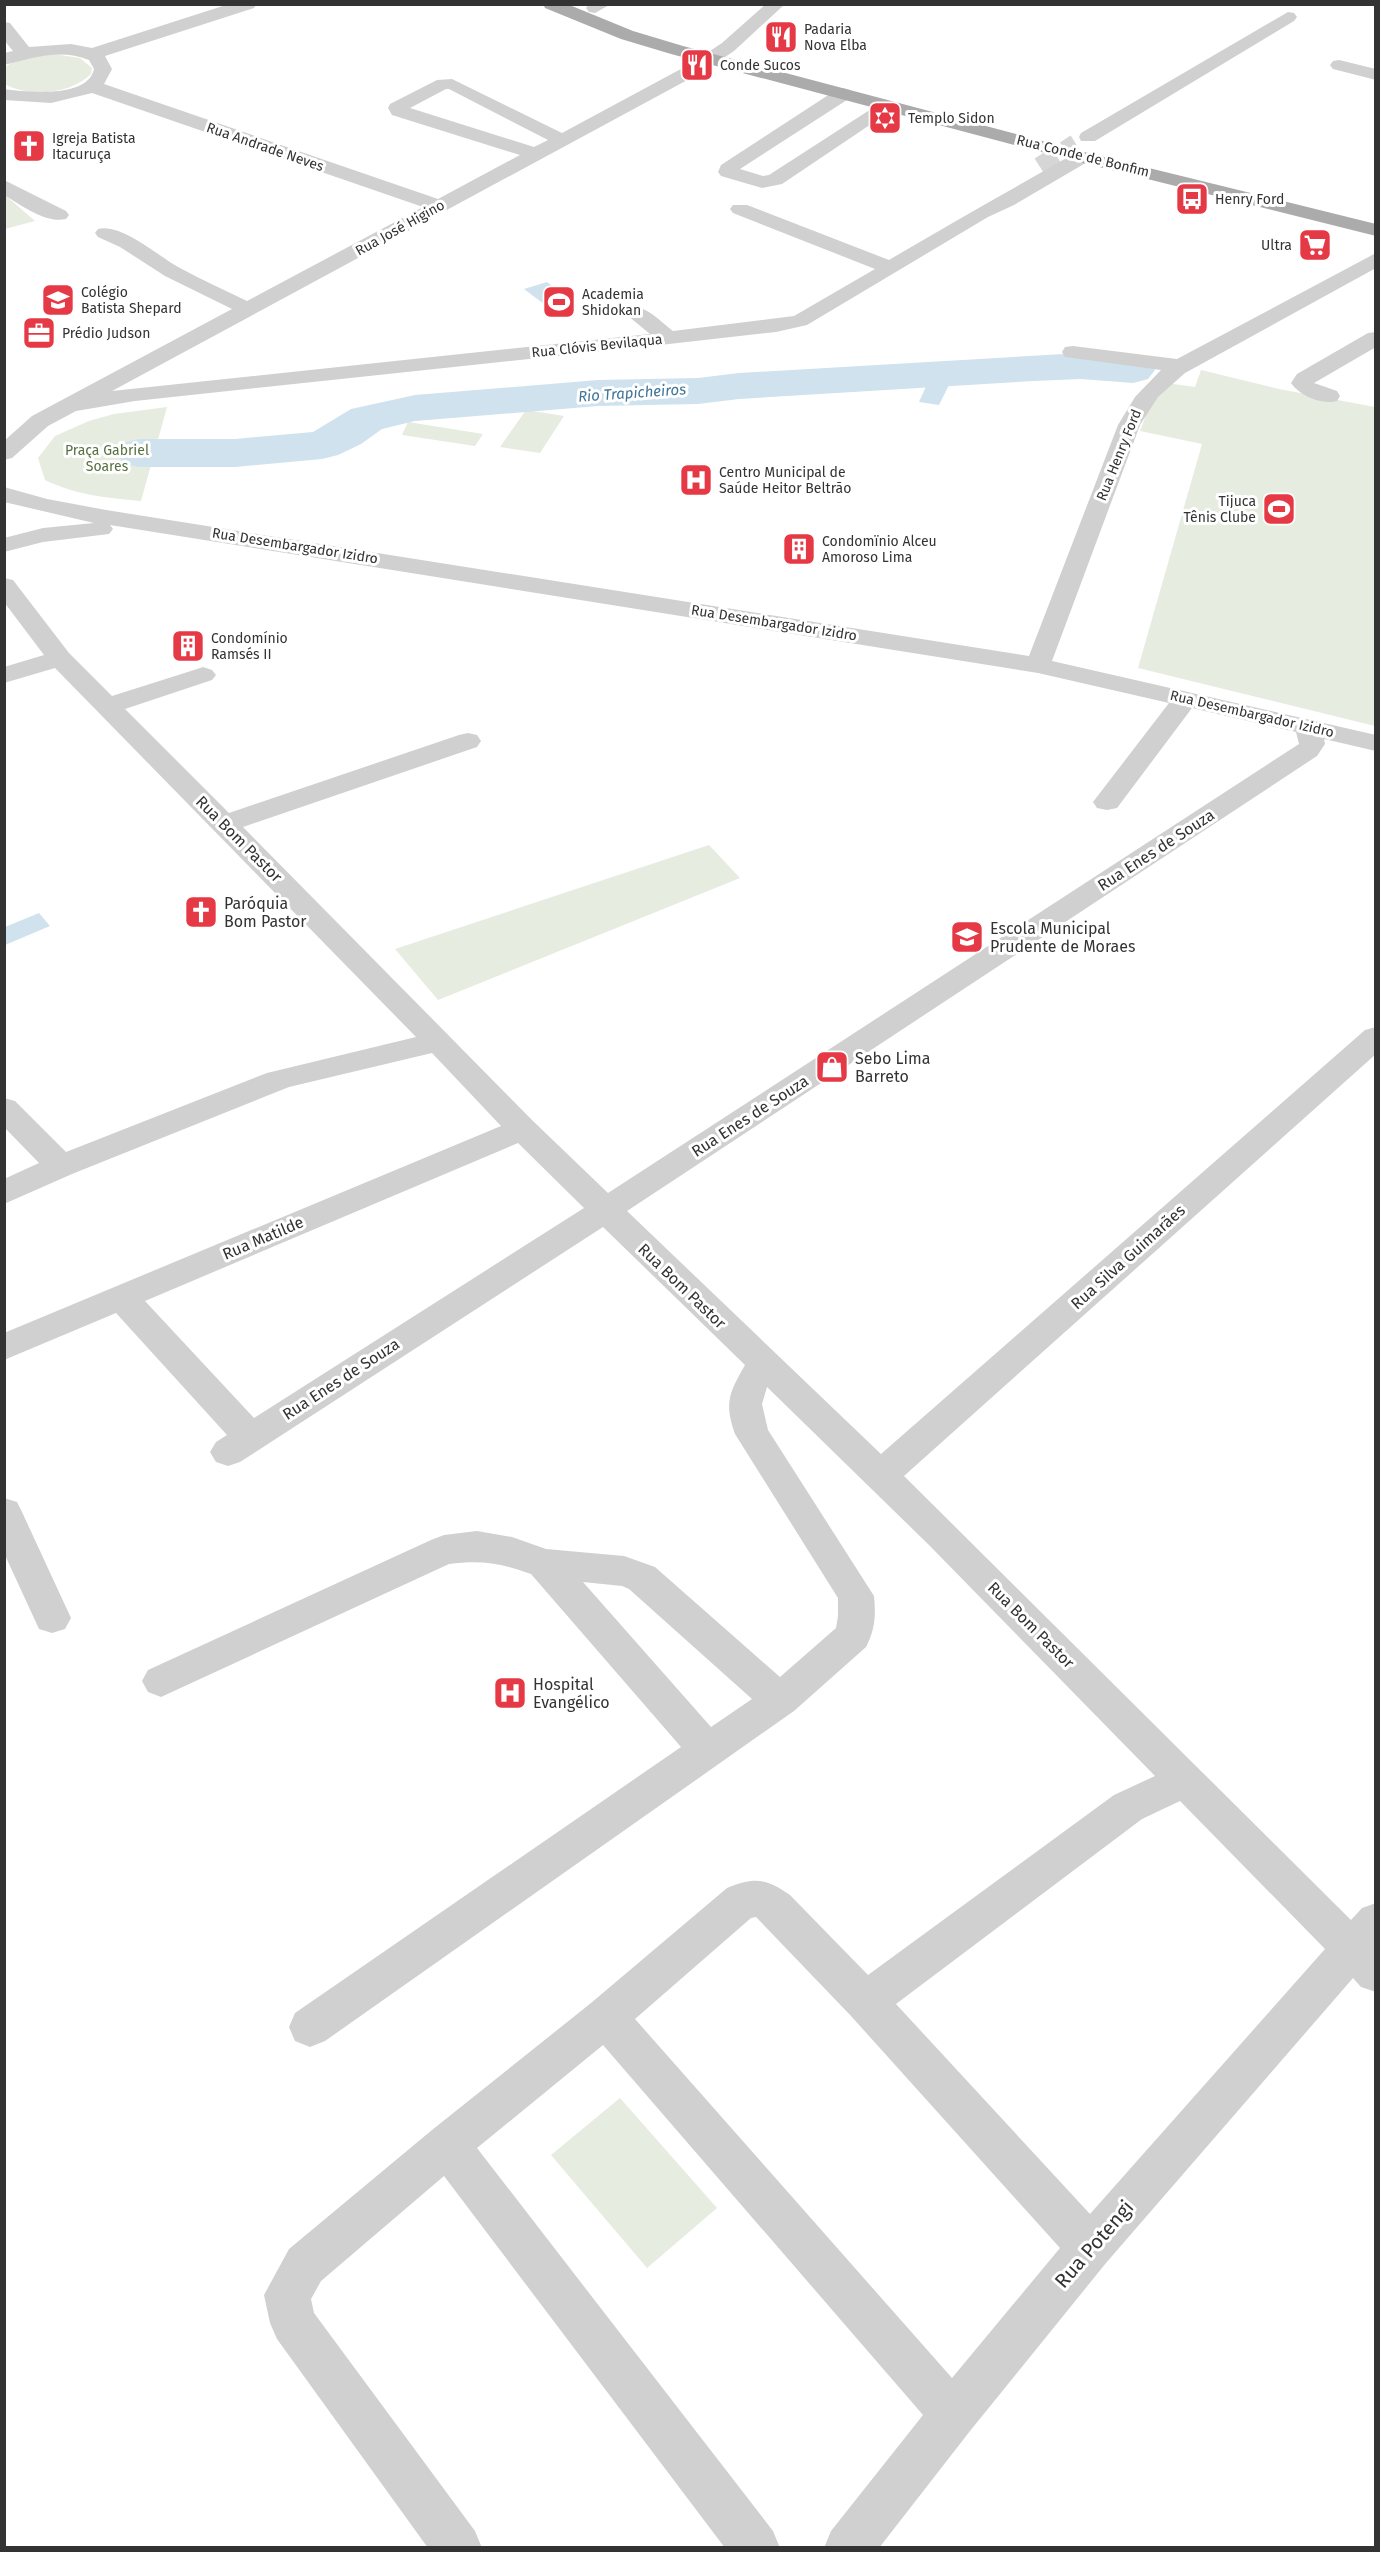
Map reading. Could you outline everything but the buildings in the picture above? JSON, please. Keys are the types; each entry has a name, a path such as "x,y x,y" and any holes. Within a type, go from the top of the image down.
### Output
{"main road":[{"name":"Rua Conde de Bonfim","path":"551,4 627,35 721,52 984,112"},
{"name":"Rua Conde de Bonfim","path":"595,6 657,30 843,94 1082,157 1376,230"},
{"name":"Rua Conde de Bonfim","path":"1065,131 1111,142"}],"street":[{"path":"4,60 24,53 58,49 93,54 248,4"},
{"name":"Rua José Higino","path":"14,460 40,421 249,310 721,52 777,4"},
{"path":"1088,136 1288,17"},
{"path":"4,27 21,46 24,53"},
{"path":"5,94 58,96 91,86 101,78 104,70 101,62 93,54"},
{"path":"1339,65 1376,75"},
{"path":"536,154 399,111 397,108 443,84 452,84 562,140"},
{"name":"Rua Andrade Neves","path":"91,86 439,206"},
{"path":"843,94 728,169 728,172 762,182 775,180 889,106"},
{"name":"Rua Clóvis Bevilaqua","path":"70,405 135,394 381,370 800,321 981,213 1007,201 1082,157"},
{"path":"981,213 989,200 1040,167"},
{"path":"4,186 31,203 59,215"},
{"path":"740,209 892,268"},
{"path":"105,233 127,243 172,272 249,310"},
{"name":"Rua Henry Ford","path":"1038,665 1129,425 1150,390 1180,366 1376,259"},
{"path":"633,311 669,338"},
{"path":"1329,396 1305,387 1302,383 1305,379 1376,338"},
{"path":"1073,352 1180,366"},
{"name":"Rua Desembargador Izidro","path":"14,460 26,482 52,495 91,508 169,526"},
{"name":"Rua Desembargador Izidro","path":"4,494 74,513 169,526 1038,665 1376,743"},
{"path":"4,545 43,535 169,526"},
{"name":"Rua Bom Pastor","path":"4,585 60,658 604,1211 880,1476 1186,1780 1368,1948"},
{"path":"4,675 60,658"},
{"path":"108,706 203,675"},
{"path":"1107,802 1185,700"},
{"name":"Rua Enes de Souza","path":"122,1298 239,1445 604,1211 1308,750 1312,744 1308,726"},
{"path":"225,824 468,741"},
{"name":"Rua Silva Guimarães","path":"880,1476 1376,1037"},
{"path":"4,1193 61,1166 278,1080 315,1069 392,1054 438,1041"},
{"path":"4,1108 61,1166"},
{"name":"Rua Matilde","path":"4,1347 522,1129"},
{"path":"310,2027 780,1700 853,1636 857,1616 856,1596 747,1421 743,1401 763,1364"},
{"path":"4,1512 52,1618"},
{"path":"161,1681 444,1550 477,1546 512,1552 544,1564 624,1571 642,1578 780,1700"},
{"path":"544,1564 708,1750"},
{"path":"866,2002 1128,1807 1186,1780"},
{"path":"458,2547 293,2323 287,2295 305,2265 447,2145 606,2017 741,1901 761,1898 776,1908 866,2002 1090,2247"},
{"name":"Rua Potengi","path":"848,2547 1090,2247 1368,1948"},
{"path":"606,2017 953,2414"},
{"path":"447,2145 756,2547"}],"green space":[{"path":"53,54 80,58 92,68 91,74 72,86 49,92 26,91 5,84 5,67 22,59"},
{"path":"5,195 35,221 5,229"},
{"name":"Tijuca Tênis Clube","path":"1201,370 1279,389 1375,407 1375,726 1138,668 1202,444 1140,431 1146,415 1166,383 1195,387"},
{"name":"Praça Gabriel Soares","path":"167,407 141,501 80,492 45,480 38,458 55,436 89,421 114,414"},
{"path":"526,410 564,416 540,453 500,447"},
{"path":"408,422 483,434 475,446 402,435"},
{"path":"709,845 740,878 438,1000 395,949"},
{"path":"620,2098 717,2208 647,2268 551,2155"}],"water":[{"path":"547,282 571,300 548,307 524,289"},
{"path":"928,382 949,385 939,405 919,402"},
{"path":"39,913 50,926 5,945 5,927"}],"waterway":[{"name":"Rio Trapicheiros","path":"139,453 235,453 322,445 345,434 367,419 415,408 598,393 698,391 739,386 1033,368 1081,366 1133,370"}],"tunnel":[{"path":"1040,167 1076,144"}],"place":[{"name":"Padaria Nova Elba","path":"781,37"},
{"name":"Conde Sucos","path":"697,65"},
{"name":"Templo Sidon","path":"885,118"},
{"name":"Igreja Batista Itacuruça","path":"29,146"},
{"name":"Henry Ford","path":"1192,199"},
{"name":"Ultra","path":"1315,245"},
{"name":"Colégio Batista Shepard","path":"58,300"},
{"name":"Academia Shidokan","path":"559,302"},
{"name":"Prédio Judson","path":"39,333"},
{"name":"Centro Municipal de Saúde Heitor Beltrão","path":"696,480"},
{"name":"Tijuca Tênis Clube","path":"1279,509"},
{"name":"Condomïnio Alceu Amoroso Lima","path":"799,549"},
{"name":"Condomínio Ramsés II","path":"188,646"},
{"name":"Paróquia Bom Pastor","path":"201,912"},
{"name":"Escola Municipal Prudente de Moraes","path":"967,937"},
{"name":"Sebo Lima Barreto","path":"832,1067"},
{"name":"Hospital Evangélico","path":"510,1693"}]}
